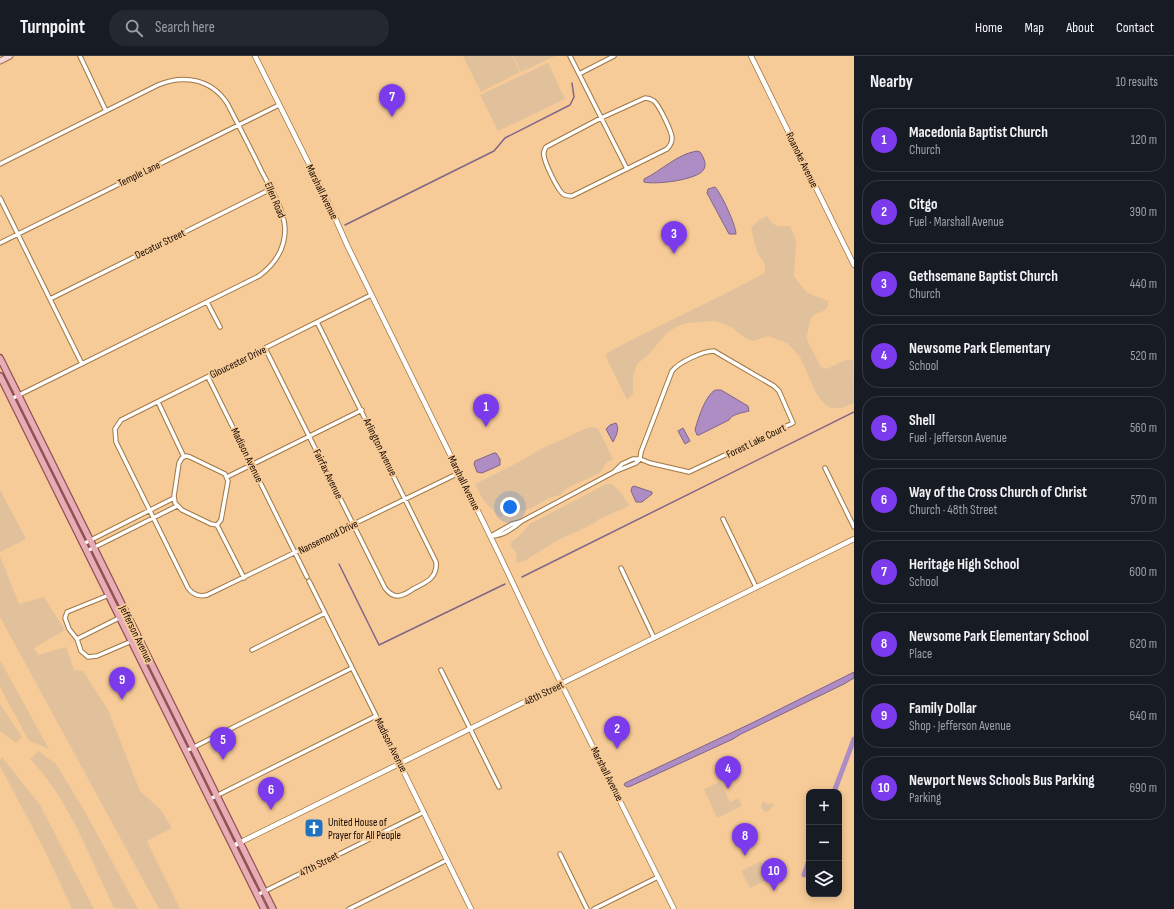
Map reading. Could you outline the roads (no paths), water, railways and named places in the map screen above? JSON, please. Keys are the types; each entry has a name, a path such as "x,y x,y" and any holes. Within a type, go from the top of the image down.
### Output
{"main road":[{"path":"0,61 10,56"},
{"name":"Jefferson Avenue","path":"1,361 273,909"},
{"name":"Jefferson Avenue","path":"0,376 264,909"}],"street":[{"path":"80,56 106,111"},
{"name":"Marshall Avenue","path":"256,56 328,202 371,295 674,909"},
{"path":"570,56 627,169"},
{"path":"579,74 614,56"},
{"name":"Roanoke Avenue","path":"751,56 854,265"},
{"name":"Ellen Road","path":"0,164 165,82 179,79 203,82 217,91 227,103 271,189 284,224 284,238 278,256 272,265 259,276 11,399"},
{"path":"645,98 652,99 656,103 672,136 670,147 667,150 572,196 569,196 563,193 558,186 544,157 544,150 550,144 601,118 645,98"},
{"name":"Temple Lane","path":"0,243 279,105"},
{"name":"Decatur Street","path":"50,299 271,189"},
{"path":"0,198 82,364"},
{"name":"Gloucester Drive","path":"149,511 114,438 115,428 121,420 371,295"},
{"path":"207,302 220,326"},
{"name":"Arlington Avenue","path":"317,322 362,410 436,562 435,573 429,581 403,595 396,596"},
{"name":"Fairfax Avenue","path":"265,348 385,588 396,596"},
{"name":"Forest Lake Court","path":"706,351 714,351 774,386 779,392 793,423 689,472 650,463 640,459 641,452 672,371 676,366 706,351"},
{"name":"Madison Avenue","path":"208,377 471,909"},
{"path":"158,402 184,457"},
{"path":"227,477 362,410"},
{"path":"184,457 190,457 225,474 227,477 228,481 221,520 217,525"},
{"path":"184,457 179,463 174,498 177,506 211,524 217,525"},
{"path":"490,536 498,536 515,527 522,521 614,472 636,463 640,459"},
{"path":"825,468 854,527"},
{"name":"Nansemond Drive","path":"153,518 188,588 196,595 203,596 244,578 459,473"},
{"path":"83,544 174,498"},
{"path":"87,551 177,506"},
{"path":"149,511 153,518"},
{"path":"723,519 756,587"},
{"path":"217,525 244,578"},
{"name":"48th Street","path":"233,846 854,539"},
{"path":"621,568 654,638"},
{"path":"108,595 66,614 65,618 69,629 77,639 81,651 88,657 97,656 132,641"},
{"path":"252,650 325,613"},
{"path":"77,639 127,614"},
{"path":"186,751 352,668"},
{"path":"441,670 499,787"},
{"path":"210,799 376,716"},
{"name":"47th Street","path":"257,894 424,812"},
{"path":"560,854 587,909"},
{"path":"349,909 447,860"},
{"path":"594,909 658,876"}],"waterway":[{"path":"345,225 494,151 505,138 570,105 574,97 572,83"},
{"path":"522,577 854,412"},
{"path":"339,564 379,645 505,584"},
{"path":"835,789 854,739"},
{"path":"804,875 809,861"}],"place":[{"name":"Heritage High School","path":"392,117"},
{"name":"Gethsemane Baptist Church","path":"674,254"},
{"name":"Macedonia Baptist Church","path":"486,427"},
{"name":"Family Dollar","path":"122,700"},
{"name":"Citgo","path":"617,749"},
{"name":"Shell","path":"223,760"},
{"name":"Newsome Park Elementary","path":"728,789"},
{"name":"Way of the Cross Church of Christ","path":"271,810"},
{"name":"United House of Prayer for All People","path":"314,828"},
{"name":"Newsome Park Elementary School","path":"745,856"},
{"name":"Newport News Schools Bus Parking","path":"774,891"}]}
